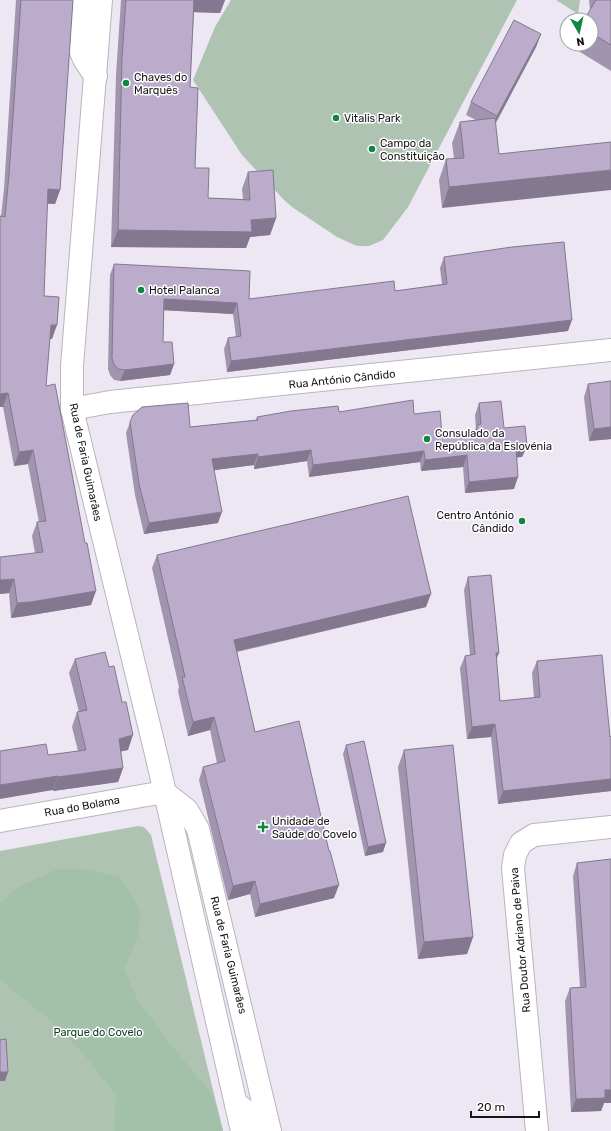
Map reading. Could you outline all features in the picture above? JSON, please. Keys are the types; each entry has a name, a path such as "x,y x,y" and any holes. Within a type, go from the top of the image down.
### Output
{"main road":[{"path":"82,0 79,44 80,51 84,60 96,76"},
{"name":"Rua de Faria Guimarães","path":"101,0 72,366 72,409 164,792 242,1131"},
{"name":"Rua António Cândido","path":"72,409 110,402 611,350"},
{"name":"Rua de Faria Guimarães","path":"164,792 187,810 198,829 270,1131"},
{"name":"Rua do Bolama","path":"0,821 164,792"},
{"name":"Rua Doutor Adriano de Paiva","path":"537,1131 513,868 515,855 521,843 534,835 611,826"},
{"path":"236,1104 244,1108 249,1114 254,1131"}],"green space":[{"name":"Campo da Constituição","path":"231,0 517,0 408,207 383,240 369,246 357,246 337,237 284,200 242,155 193,80 215,27"},
{"path":"556,0 580,0 578,12 575,12"},
{"name":"Parque do Covelo","path":"138,826 144,827 151,835 223,1131 0,1131 0,851"},
{"path":"57,869 84,869 120,877 140,910 138,936 124,968 137,999 168,1041 214,1097 223,1131 114,1131 116,1095 82,1052 46,1017 0,978 0,903 15,889"}],"building":[{"path":"21,0 73,0 60,190 48,189 44,296 59,297 57,325 51,325 46,386 55,384 85,543 87,543 96,591 17,603 14,579 0,580 0,557 43,552 37,522 46,521 33,450 19,452 8,393 0,394 0,216 5,217"},
{"path":"126,0 194,0 190,87 198,88 195,168 209,168 208,198 250,200 248,172 273,170 276,218 251,220 252,232 118,230 122,58"},
{"path":"596,0 611,0 611,45 599,38 599,12 589,12"},
{"path":"514,20 541,34 497,116 471,102"},
{"path":"495,118 499,154 611,142 611,170 449,187 446,159 464,158 460,122"},
{"path":"564,242 572,320 231,361 228,338 241,336 237,303 164,299 163,342 172,342 174,364 125,370 118,369 112,358 114,264 250,271 249,299 394,281 395,291 447,284 444,257 512,247"},
{"path":"611,381 611,427 594,429 588,384"},
{"path":"413,400 414,414 440,411 442,436 477,430 477,425 481,424 479,403 501,401 504,428 525,426 527,446 516,447 518,477 469,482 467,455 425,460 424,451 313,465 311,450 258,457 258,454 212,459 222,512 149,523 139,484 130,422 133,415 142,407 188,403 190,427 258,420 257,417 291,411 338,406 339,412"},
{"path":"408,496 431,594 234,640 255,732 299,721 329,851 339,885 260,904 255,881 233,886 203,767 225,761 214,717 193,722 182,677 185,677 157,555"},
{"path":"491,575 499,653 496,653 500,701 540,697 537,661 602,655 610,737 611,736 611,779 503,791 495,724 472,727 465,656 475,654 468,577"},
{"path":"105,652 109,667 114,666 122,702 126,702 133,735 119,739 123,768 0,785 0,751 46,744 48,755 86,750 77,712 87,710 75,659"},
{"path":"364,741 386,843 368,847 346,745"},
{"path":"453,745 473,937 424,942 404,750"},
{"path":"611,859 611,1090 605,1090 605,1098 576,1099 570,988 586,987 577,863"},
{"path":"6,1039 8,1072 0,1072 0,1040"}],"place":[{"name":"Chaves do Marquês","path":"126,83"},
{"name":"Vitalis Park","path":"336,118"},
{"name":"Campo da Constituição","path":"372,149"},
{"name":"Hotel Palanca","path":"141,290"},
{"name":"Consulado da República da Eslovénia","path":"427,439"},
{"name":"Centro António Cândido","path":"522,521"},
{"name":"Unidade de Saúde do Covelo","path":"263,827"}]}
